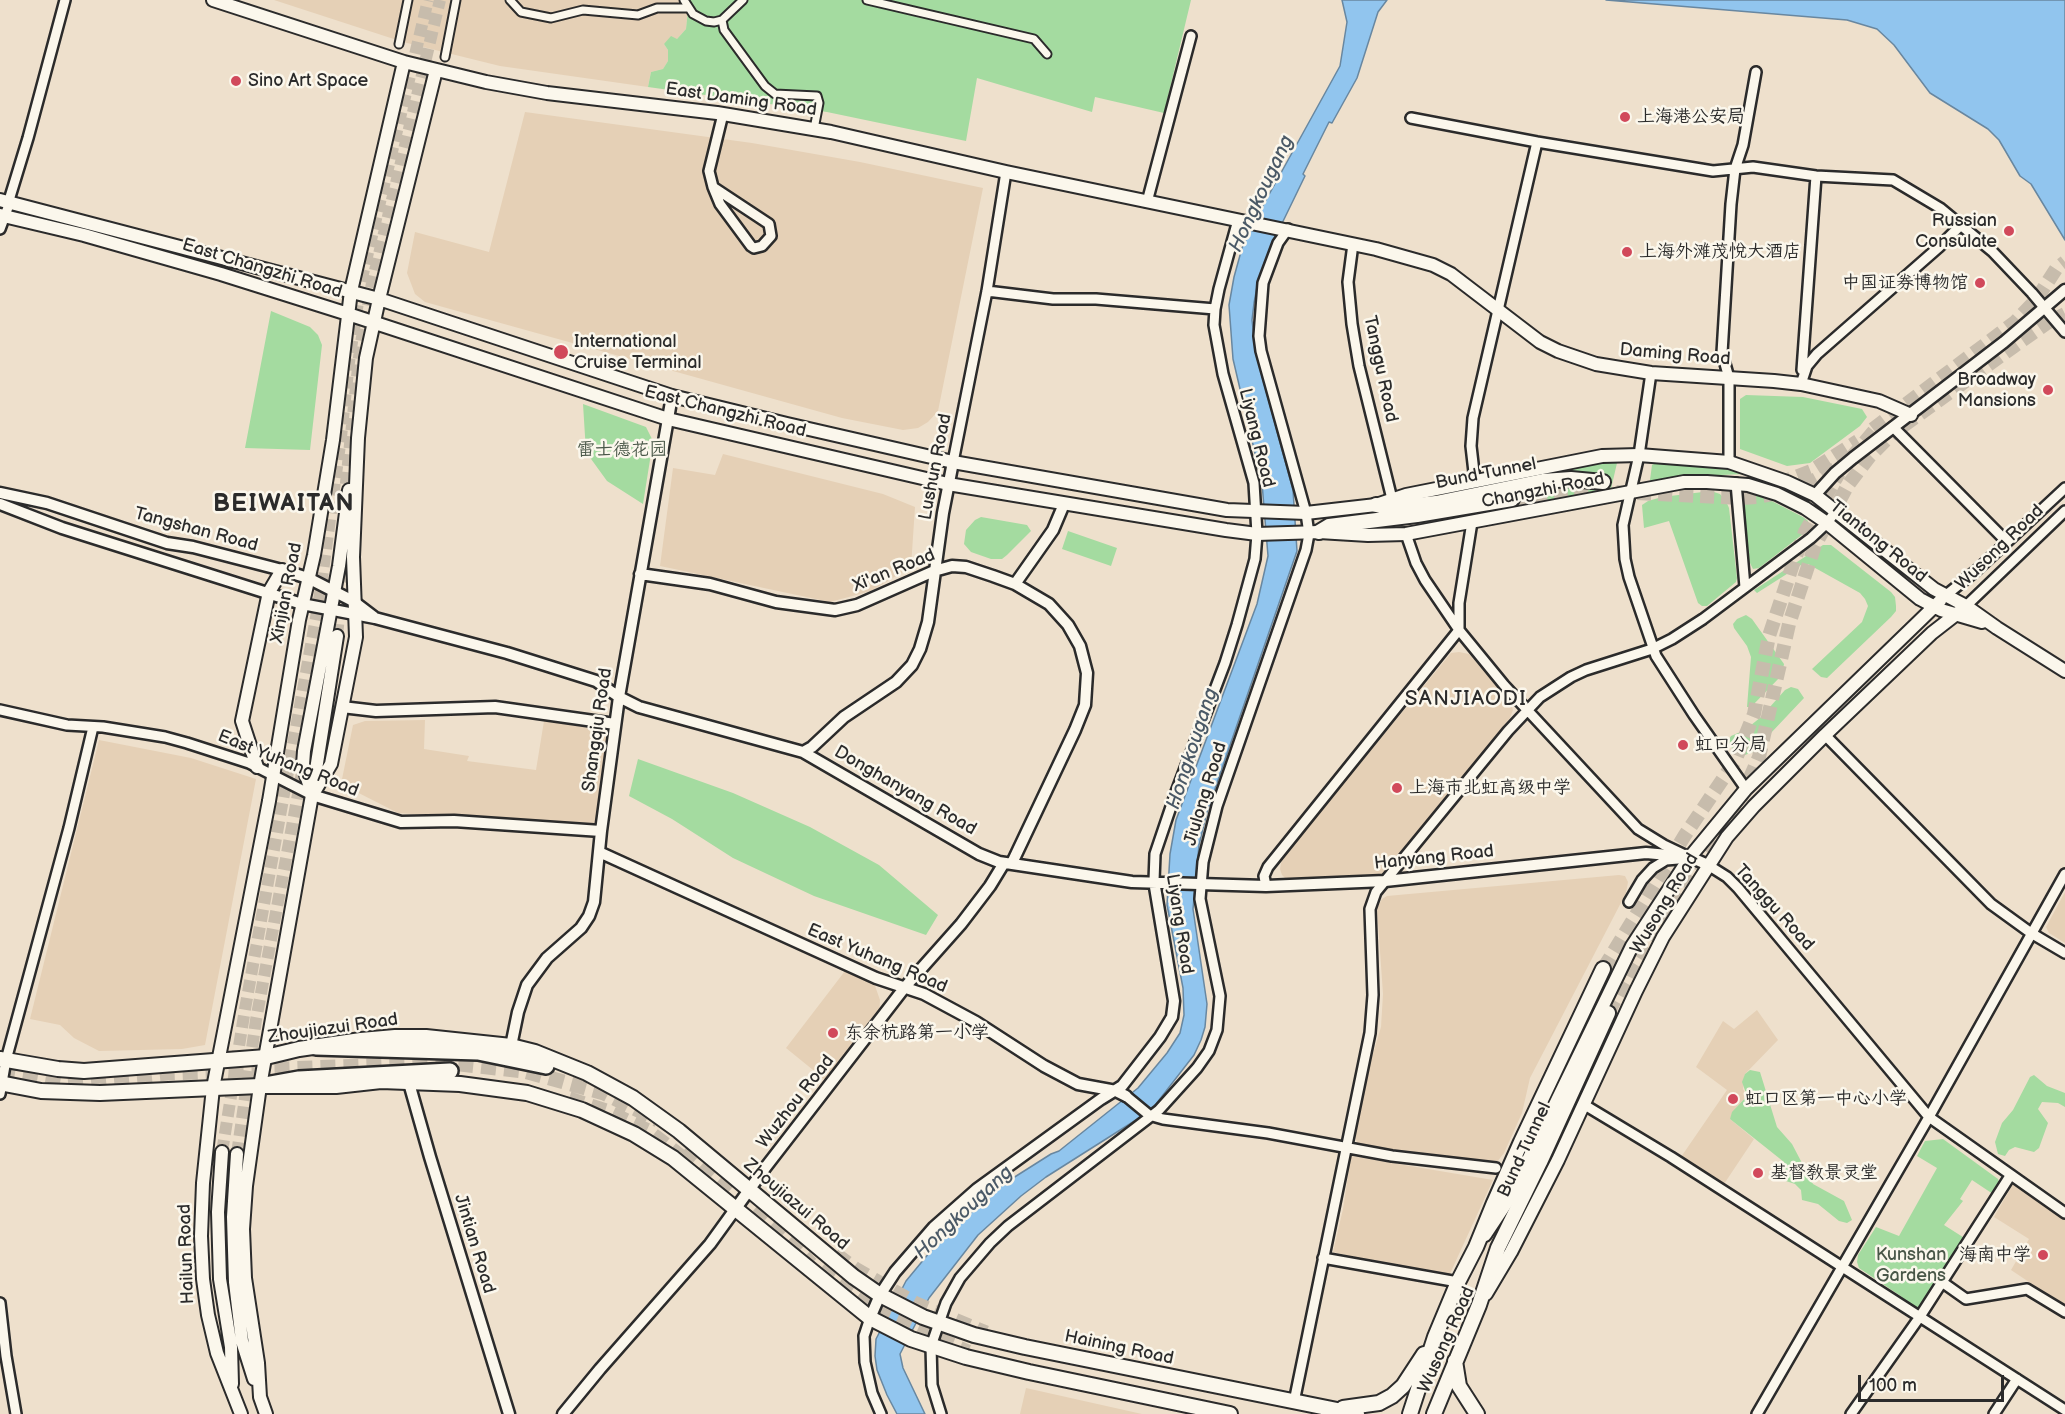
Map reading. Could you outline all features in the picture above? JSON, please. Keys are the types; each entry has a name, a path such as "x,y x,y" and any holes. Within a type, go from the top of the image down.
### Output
{"highway":[{"path":"316,1047 478,1052 546,1066"},
{"path":"260,1086 299,1079 450,1071"}],"main road":[{"name":"East Daming Road","path":"213,0 404,62 486,82 547,93 723,114 814,129 1006,172 1278,228"},
{"name":"Xinjian Road","path":"218,1060 273,775 333,440 351,291 404,62"},
{"path":"312,795 303,765 342,548 358,438 366,358 436,70"},
{"name":"East Changzhi Road","path":"5,201 379,299 672,396 953,462 1227,510 1258,512"},
{"name":"East Changzhi Road","path":"2,216 84,235 348,314 668,419 948,484 1259,534 1282,534"},
{"name":"Daming Road","path":"1278,228 1353,244 1433,265 1450,274 1540,342 1596,364 1651,373 1801,384 1878,401 1911,415"},
{"path":"312,795 332,764 356,637 353,557 358,438"},
{"name":"Changzhi Road","path":"1258,512 1301,513 1376,506 1392,499 1602,456 1639,455 1730,462 1815,495"},
{"name":"Bund Tunnel","path":"1376,506 1391,508 1436,503 1543,481 1571,479 1604,483"},
{"name":"Changzhi Road","path":"1282,534 1368,536 1406,534 1684,482 1736,483 1777,494 1805,508"},
{"path":"1805,508 1815,495"},
{"name":"Tiantong Road","path":"1815,495 1922,580 2065,671"},
{"name":"Bund Tunnel","path":"1309,533 1329,526 1417,515 1512,499"},
{"name":"Tiantong Road","path":"1805,508 1827,523 1910,591 1941,610 1970,617 1997,628"},
{"path":"257,767 242,721 270,592 282,570"},
{"name":"Wusong Road","path":"1410,1414 1435,1337 1458,1282 1476,1247 1509,1199 1632,946 1690,857 1746,789 1945,596"},
{"name":"Wusong Road","path":"1434,1414 1479,1305 1511,1252 1558,1160 1664,937 1708,865 1727,837 1754,806 1932,633 1966,606"},
{"path":"260,1397 258,1363 245,1278 243,1240 246,1186 260,1086 312,795 337,636"},
{"name":"Bund Tunnel","path":"1476,1247 1512,1162 1603,969"},
{"name":"Bund Tunnel","path":"1479,1305 1498,1248 1608,1012"},
{"name":"Zhoujiazui Road","path":"3,1059 58,1070 84,1071 266,1057 361,1040 395,1037 426,1037 511,1046 535,1052 611,1084 679,1131 821,1250 885,1298"},
{"name":"Hailun Road","path":"218,1060 203,1183 201,1236 203,1279 217,1353 241,1414"},
{"path":"1,1086 63,1093 100,1093 260,1086 336,1086 381,1081 460,1084 527,1093 582,1110 634,1134 673,1158 874,1320 911,1339 966,1358 1230,1414"},
{"path":"222,1152 218,1212 220,1269 231,1347 232,1392"},
{"path":"237,1154 233,1217 235,1282 242,1341 266,1414"},
{"name":"Haining Road","path":"885,1298 923,1317 974,1335 1357,1414"},
{"path":"1328,1409 1379,1403 1392,1396 1411,1374 1435,1337"},
{"path":"1455,1361 1459,1386 1477,1414"}],"street":[{"path":"0,229 5,201 10,197 28,138 65,0"},
{"path":"399,44 408,0"},
{"path":"445,57 456,0"},
{"path":"510,0 522,12 551,18 583,10 638,15 657,8 689,8"},
{"path":"684,0 693,14 706,21 714,22 722,20 743,0"},
{"path":"867,0 1034,39 1047,54"},
{"path":"722,20 724,30 765,86 776,94 817,96 819,103 814,129"},
{"path":"1147,202 1191,36"},
{"path":"1730,462 1729,378 1722,353 1735,169 1743,145 1756,72"},
{"path":"713,187 769,224 771,236 762,246 758,248 751,246 720,204 713,187 709,171 723,114"},
{"path":"1411,118 1713,171 1753,167 1816,176 1893,180 1940,208 1992,251 2065,332"},
{"path":"1475,481 1471,446 1473,418 1538,142"},
{"name":"Lushun Road","path":"803,752 812,747 844,717 896,682 912,665 920,649 928,622 948,484 987,291 1006,172"},
{"path":"1801,384 1816,176"},
{"name":"Liyang Road","path":"881,1414 872,1393 865,1362 864,1336 885,1298 894,1272 914,1248 955,1207 1101,1099 1121,1094 1168,1025 1173,1009 1172,985 1154,881 1155,854 1237,625 1253,572 1259,534 1254,483 1223,374 1214,325 1215,309 1238,220"},
{"path":"1801,384 1807,366 1816,354 1961,225"},
{"name":"Jiulong Road","path":"941,1414 932,1385 932,1346 952,1291 990,1243 1008,1226 1149,1114 1197,1068 1209,1051 1217,1030 1220,996 1200,906 1198,884 1217,806 1306,550 1309,533 1301,513 1259,336 1263,284 1278,243 1278,228"},
{"name":"Tanggu Road","path":"1353,244 1348,282 1352,324 1359,366 1392,499"},
{"path":"1815,495 1853,458 1911,415 2065,290"},
{"path":"987,291 1053,299 1096,299 1215,309"},
{"path":"1651,373 1639,455 1623,525 1625,559 1635,599 1652,649 1694,715 1746,789"},
{"name":"Shangqiu Road","path":"511,1046 518,1012 527,985 548,958 575,934 589,916 596,893 601,831 618,697 672,396"},
{"path":"1893,428 2007,542"},
{"path":"1736,483 1745,587"},
{"name":"Wusong Road","path":"1945,596 2065,488"},
{"name":"Tangshan Road","path":"0,493 47,503 167,543 193,547 308,578 353,601 375,618"},
{"name":"Tangshan Road","path":"0,504 72,531 302,604 375,618 507,652 587,677 603,684 618,697"},
{"path":"1015,584 1053,530 1064,504"},
{"path":"1294,1402 1366,1053 1372,1013 1373,959 1370,909 1376,892 1540,697 1570,677 1599,664 1652,649 1703,618 1811,538 1836,511"},
{"name":"Wusong Road","path":"1966,606 2065,511"},
{"path":"1266,886 1264,876 1268,867 1459,630 1459,603 1472,522"},
{"name":"Tanggu Road","path":"1406,534 1416,563 1425,580 1459,630 1527,710 1638,829 1664,846 1708,865 1727,877 1929,1117 2065,1213"},
{"name":"Xi'an Road","path":"640,574 710,584 776,602 835,610 857,605 934,571 952,566 966,567 1015,584 1049,604 1075,635 1084,657 1087,687 1085,705 1080,721 1008,863"},
{"name":"Donghanyang Road","path":"618,697 639,706 803,752 979,854 1008,863 1132,882 1181,883"},
{"path":"342,707 376,711 495,708 615,724"},
{"name":"East Yuhang Road","path":"0,710 57,723 165,737 209,749 257,767 312,795 402,822 454,821 601,831"},
{"path":"1,1086 3,1059 69,828 93,727"},
{"path":"1825,735 1991,904 2031,933 2065,953"},
{"name":"East Yuhang Road","path":"599,852 876,978 924,994 962,1013 1044,1066 1078,1084 1121,1094 1149,1114"},
{"name":"Hanyang Road","path":"1181,883 1266,886 1385,881 1629,854 1646,853 1690,857"},
{"name":"Wusong Road","path":"1629,902 1642,880 1659,863 1690,857"},
{"name":"Wuzhou Road","path":"563,1414 710,1244 765,1167 905,987 961,924 1008,863"},
{"path":"1757,1414 1929,1117 2065,874"},
{"name":"Jintian Road","path":"409,1083 509,1414"},
{"path":"1583,1104 1671,1157 2065,1410"},
{"path":"1149,1114 1345,1146 1392,1156 1496,1168"},
{"path":"1851,1414 1919,1318 2010,1176"},
{"path":"1323,1258 1458,1282"},
{"path":"1942,1282 1966,1299 2027,1289 2065,1312"},
{"path":"0,1303 16,1414"},
{"path":"1994,1414 2017,1379"}],"shaded area":[{"path":"274,0 689,0 686,29 677,39 664,44 668,50 668,61 663,69 651,72 648,87 500,66 403,42"},
{"path":"525,112 752,143 860,162 983,188 938,411 928,422 918,428 903,430 842,418 425,302 415,294 407,273 415,232 489,252"},
{"path":"723,454 883,494 915,507 911,567 871,591 830,602 660,566 673,468 715,475"},
{"name":"上海市北虹高级中学","path":"1451,653 1469,654 1509,701 1513,710 1510,718 1384,877 1291,881 1286,879 1280,869 1282,858"},
{"path":"425,720 424,749 469,756 467,761 536,770 544,721 608,731 595,827 398,813 341,784 353,725 365,721"},
{"path":"99,740 191,758 256,779 205,1045 182,1049 99,1051 74,1038 60,1025 30,1019"},
{"path":"1625,876 1628,882 1626,893 1530,1078 1522,1113 1504,1153 1493,1167 1359,1149 1355,1136 1370,1064 1381,1027 1383,994 1377,908 1382,899 1387,896"},
{"path":"2065,892 2065,943 2049,933 2046,927"},
{"name":"东余杭路第一小学","path":"845,971 874,983 880,1000 879,1017 829,1083 786,1048"},
{"name":"虹口区第一中心小学","path":"1757,1010 1778,1040 1745,1074 1743,1089 1747,1096 1738,1105 1730,1119 1754,1139 1724,1184 1681,1157 1727,1090 1696,1067 1723,1021 1734,1029"},
{"path":"1351,1156 1493,1180 1448,1278 1333,1252 1343,1209"},
{"name":"海南中学","path":"2013,1184 2065,1219 2065,1306 2011,1270 2029,1239 1994,1217"},
{"path":"1026,1388 1142,1414 1020,1414"}],"green space":[{"path":"689,0 1191,0 1164,113 1095,97 1092,112 977,78 966,141 827,112 648,87 651,72 663,69 668,61 668,50 664,44 671,36 677,39 686,29"},
{"path":"271,311 310,327 318,335 322,345 310,450 245,448"},
{"path":"1746,395 1803,397 1862,409 1867,417 1860,426 1810,463 1787,466 1740,449 1740,399"},
{"name":"雷士德花园","path":"583,404 646,427 653,441 643,504 607,481 586,452"},
{"path":"1614,461 1617,463 1611,489 1608,492 1512,504 1509,491 1553,474 1553,470"},
{"path":"1656,463 1717,465 1746,472 1745,474 1673,477 1653,482 1650,480 1652,465"},
{"path":"1711,491 1720,494 1729,508 1737,578 1736,582 1707,606 1702,606 1698,603 1669,521 1644,528 1642,505 1662,497"},
{"path":"1752,491 1803,517 1808,521 1809,526 1807,531 1759,568 1753,569 1748,559 1742,502 1744,494"},
{"path":"981,517 1027,525 1031,531 1002,559 991,559 971,552 964,544 966,530"},
{"path":"1068,531 1117,548 1111,566 1062,549"},
{"path":"1823,545 1831,545 1891,592 1895,597 1896,606 1896,611 1891,617 1827,678 1821,677 1812,669 1862,622 1868,606 1865,599 1860,593 1808,564 1801,565 1757,593 1754,590"},
{"path":"1746,615 1752,619 1784,664 1782,675 1751,707 1747,707 1751,657 1733,624 1737,619"},
{"path":"1791,687 1798,689 1804,698 1753,752 1742,756 1734,751 1727,742 1731,736 1745,730 1761,717 1785,690"},
{"path":"638,759 733,793 810,827 879,865 938,915 926,935 814,896 733,858 672,819 629,796"},
{"path":"1750,1070 1760,1072 1777,1127 1792,1144 1813,1184 1844,1201 1852,1220 1847,1223 1839,1221 1818,1204 1802,1200 1801,1190 1795,1184 1786,1181 1784,1162 1730,1119 1732,1112 1747,1096 1742,1082 1745,1074"},
{"path":"2034,1075 2047,1086 2065,1093 2065,1107 2058,1103 2042,1102 2038,1109 2048,1123 2039,1148 2034,1152 2015,1147 2005,1156 1998,1154 1995,1142 2002,1123 2013,1110 2030,1077"},
{"name":"Kunshan Gardens","path":"1943,1139 1998,1179 2000,1184 1993,1194 1972,1180 1960,1199 1963,1201 1944,1225 1966,1239 1923,1307 1911,1307 1905,1305 1900,1298 1902,1297 1859,1268 1858,1255 1876,1227 1899,1236 1937,1168 1917,1156 1925,1141"}],"water":[{"path":"1342,0 1387,0 1378,12 1357,78 1332,123 1329,122 1272,244 1254,303 1252,320 1256,354 1293,490 1297,551 1207,812 1199,845 1193,909 1207,1004 1205,1027 1201,1040 1194,1055 1156,1104 1136,1120 1046,1177 978,1235 929,1298 900,1354 903,1368 925,1414 897,1414 877,1370 876,1339 906,1281 939,1241 1002,1185 1059,1151 1138,1088 1167,1053 1180,1033 1184,1015 1183,988 1167,905 1170,854 1176,820 1257,604 1268,556 1262,483 1233,359 1229,305 1242,248 1340,66 1347,22"},
{"path":"1606,0 2065,0 2065,240 2031,184 2020,176 1999,140 1988,129 1930,93 1894,45 1877,29 1847,20"}],"tunnel":[{"path":"222,1152 245,1009 319,601 361,282 428,0"},
{"path":"344,502 360,348 372,283 440,0"},
{"path":"1873,429 2015,322 2036,300 2056,269 2065,262"},
{"path":"1903,426 2047,323 2065,314"},
{"path":"1851,458 1881,423"},
{"path":"1608,1013 1632,968 1738,805 1759,757 1789,624 1815,545 1848,485 1870,456 1892,434"},
{"path":"1778,484 1811,471 1858,441"},
{"path":"1512,499 1573,490 1757,497 1807,484 1844,464"},
{"path":"1603,969 1685,835 1735,761 1754,714 1769,636 1794,561 1805,532 1839,473"},
{"path":"337,636 345,557"},
{"path":"237,1154 256,1020 304,762"},
{"path":"0,1072 66,1083 168,1073 450,1063 524,1071 604,1093 658,1120"},
{"path":"569,1099 606,1111 648,1131 689,1163"},
{"path":"685,1149 775,1228 811,1264"},
{"path":"835,1254 855,1269 916,1304 986,1333"},
{"path":"820,1270 879,1313 968,1352"}],"place":[{"name":"Sino Art Space","path":"236,81"},
{"name":"上海港公安局","path":"1625,117"},
{"name":"Russian Consulate","path":"2009,231"},
{"name":"上海外滩茂悦大酒店","path":"1627,252"},
{"name":"中国证券博物馆","path":"1980,283"},
{"name":"International Cruise Terminal","path":"561,352"},
{"name":"Broadway Mansions","path":"2048,390"},
{"name":"虹口分局","path":"1683,745"},
{"name":"上海市北虹高级中学","path":"1397,788"},
{"name":"东余杭路第一小学","path":"833,1033"},
{"name":"虹口区第一中心小学","path":"1733,1099"},
{"name":"基督教景灵堂","path":"1758,1173"},
{"name":"海南中学","path":"2043,1255"}],"district":[{"name":"BEIWAITAN","path":"284,505"},
{"name":"SANJIAODI","path":"1466,700"}],"water label":[{"name":"Hongkougang","path":"1262,194"},
{"name":"Hongkougang","path":"1193,749"},
{"name":"Hongkougang","path":"964,1213"}]}
